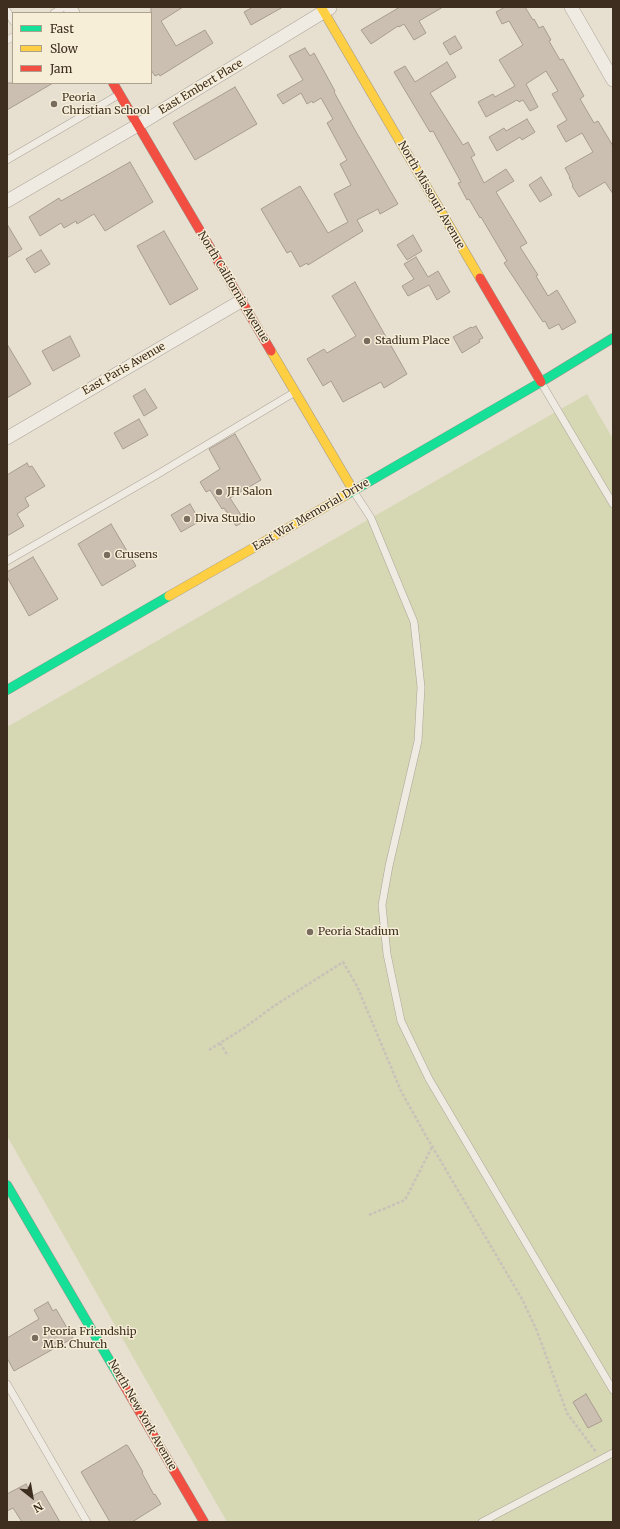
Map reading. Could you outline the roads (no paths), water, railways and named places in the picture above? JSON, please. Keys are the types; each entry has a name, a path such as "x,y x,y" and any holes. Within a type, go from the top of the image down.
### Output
{"main road":[{"name":"North Missouri Avenue","path":"325,9 541,382"},
{"name":"North California Avenue","path":"115,84 353,490"},
{"name":"East War Memorial Drive","path":"7,690 541,382 613,338"},
{"name":"North New York Avenue","path":"8,1189 204,1522"}],"street":[{"path":"571,7 613,80"},
{"name":"East Embert Place","path":"7,202 138,125 325,9"},
{"name":"East Paris Avenue","path":"7,438 241,300"}],"lane":[{"path":"7,10 12,19"},
{"path":"7,160 120,94"},
{"path":"541,382 613,504"},
{"path":"7,561 153,477 295,392"},
{"path":"353,490 371,518 414,622 421,687 418,741 389,866 382,905 387,954 401,1021 429,1079 613,1390"},
{"path":"7,1384 87,1522"},
{"path":"482,1522 613,1453"}],"place":[{"name":"Peoria Christian School","path":"54,104"},
{"name":"Stadium Place","path":"367,341"},
{"name":"JH Salon","path":"219,492"},
{"name":"Diva Studio","path":"187,519"},
{"name":"Crusens","path":"107,555"},
{"name":"Peoria Stadium","path":"310,932"},
{"name":"Peoria Friendship M.B. Church","path":"35,1338"}]}
